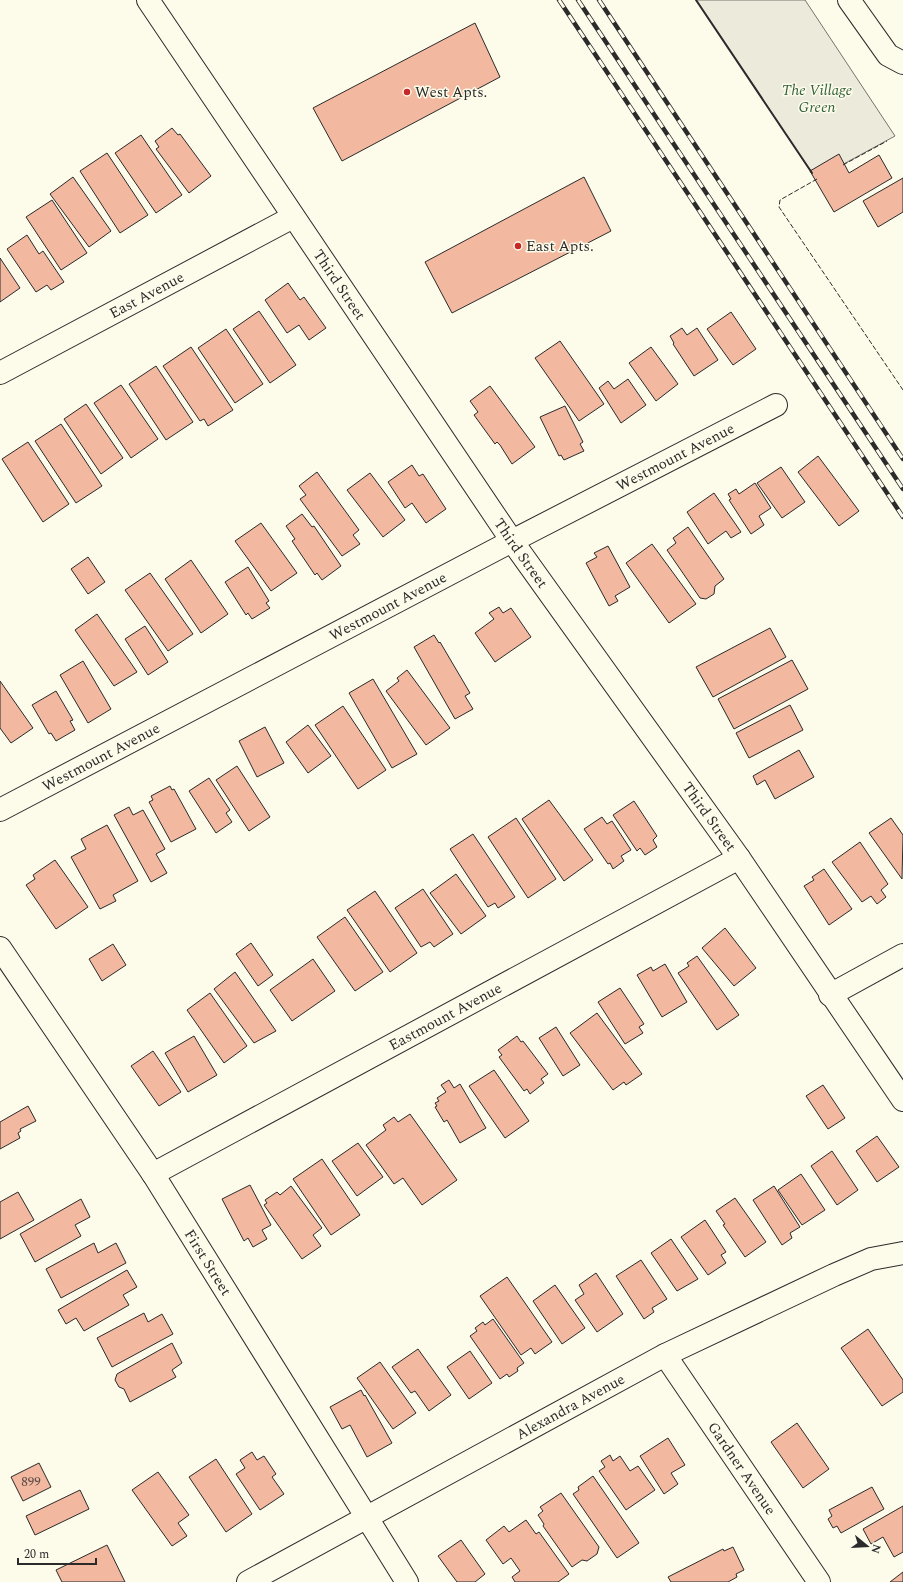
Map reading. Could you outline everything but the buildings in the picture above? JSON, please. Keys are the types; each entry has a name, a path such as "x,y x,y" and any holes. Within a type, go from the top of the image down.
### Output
{"street":[{"name":"Third Street","path":"148,0 512,541 738,858 903,1100"},
{"path":"849,0 888,55 903,62"},
{"name":"East Avenue","path":"0,373 294,217"},
{"name":"Westmount Avenue","path":"0,810 512,541 776,405"},
{"name":"Eastmount Avenue","path":"153,1174 738,858"},
{"name":"First Street","path":"0,948 153,1174 366,1519 407,1582"},
{"path":"830,995 903,955"},
{"name":"Alexandra Avenue","path":"248,1582 665,1355 871,1259 903,1253"},
{"name":"Gardner Avenue","path":"665,1355 818,1582"}],"green space":[{"name":"The Village Green","path":"696,0 805,0 895,136 816,179"}],"railway":[{"path":"559,0 903,517"},
{"path":"578,0 903,489"},
{"path":"599,0 903,459"}],"fence":[{"path":"843,165 887,141"},
{"path":"817,179 780,200 779,207 903,390"}],"wall":[{"path":"696,0 812,173"}],"place":[{"name":"West Apts.","path":"407,92"},
{"name":"East Apts.","path":"518,246"}]}
